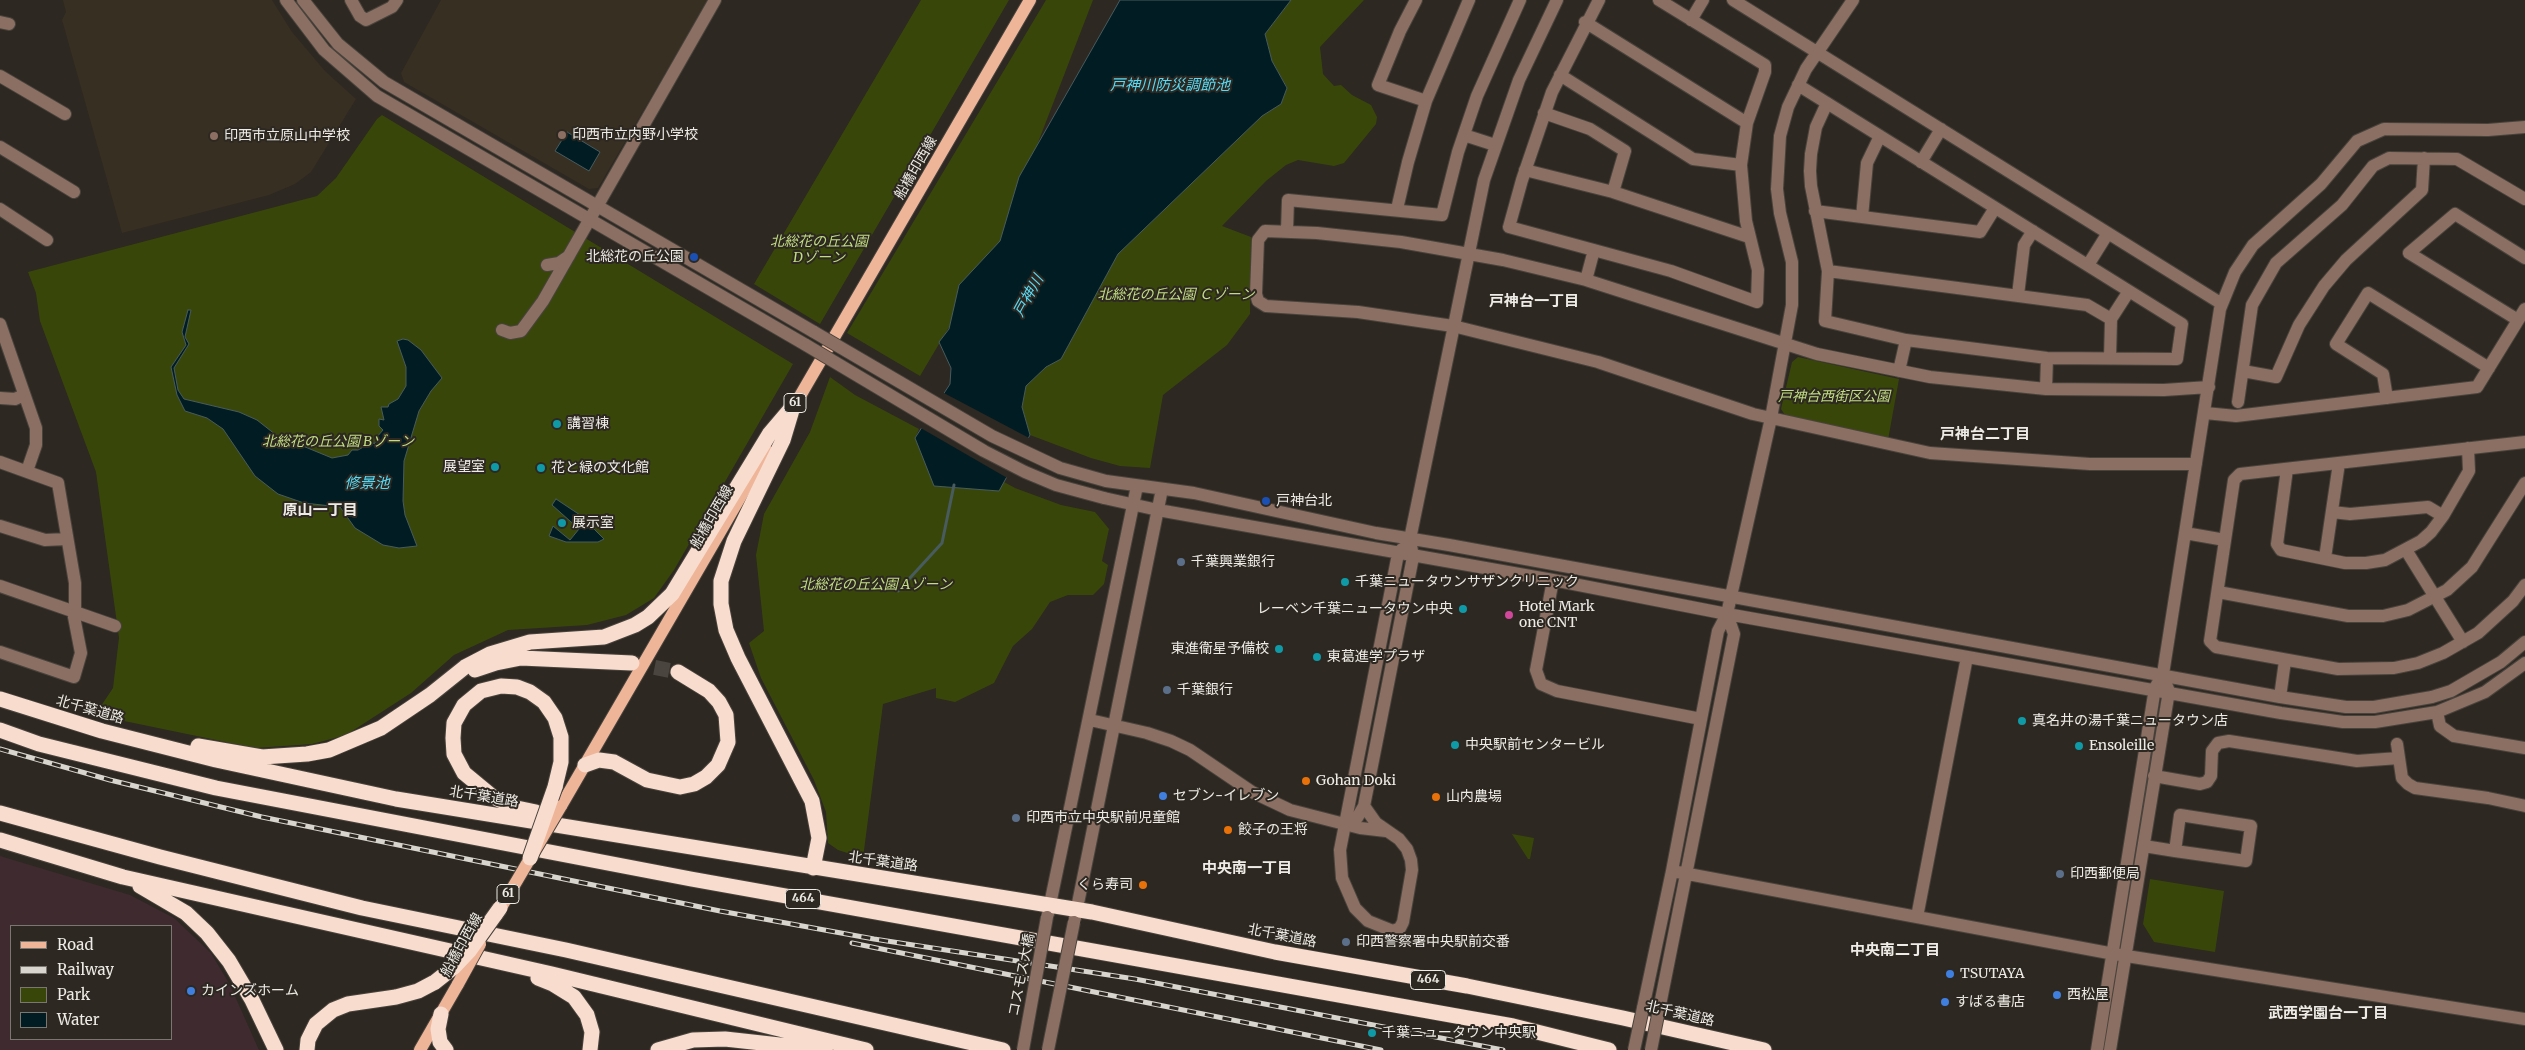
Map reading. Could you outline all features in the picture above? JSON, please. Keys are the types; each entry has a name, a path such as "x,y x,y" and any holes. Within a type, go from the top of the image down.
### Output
{"highway":[{"path":"54,717 242,755 283,756 329,750 360,738 402,716 465,667 490,654 530,642 604,637 628,628 648,617 672,594 770,433 793,406"},
{"path":"793,406 783,440 734,541 722,580 721,604 726,630 738,658 812,801 817,819 819,838 813,868"},
{"path":"430,695 496,662 521,658 632,663"},
{"path":"585,765 600,760 614,762 647,780 680,787 694,784 706,777 718,765 726,748 729,728 726,715 719,702 709,691 678,672"},
{"path":"530,858 555,787 561,762 561,737 555,718 544,702 530,692 517,687 501,686 482,691 464,705 454,723 454,754 464,774 493,797 517,808 709,844 728,852"},
{"name":"北千葉道路","path":"0,700 54,717 216,760 396,799 728,852 1275,952 1613,1016 1764,1050"},
{"name":"464","path":"0,730 39,744 216,788 691,879 1471,1018 1609,1050"},
{"path":"0,813 160,857 362,908 566,950 1003,1050"},
{"path":"0,840 123,877 552,974 866,1050"},
{"path":"123,877 186,913 208,933 234,968 276,1050"},
{"path":"307,1050 308,1040 316,1024 333,1010 348,1004 404,995 418,991 435,982 470,950 500,908"},
{"path":"354,930 393,943 527,974 553,984 574,997 587,1015 592,1032 590,1050"},
{"path":"441,1014 438,1029 440,1042 446,1050"},
{"path":"658,1050 693,1040 725,1039 825,1050"}],"main road":[{"name":"船橋印西線","path":"420,1050 500,908 1030,0"}],"street":[{"path":"286,0 324,50 377,96 1000,460 1056,485 1158,510 1413,557 1553,580 1727,614 2154,688 2282,713 2343,722 2375,722 2437,712 2484,692 2525,663"},
{"path":"303,0 338,44 384,82 992,436 1060,468 1106,481 1244,503 1310,520 1410,539 2163,674 2280,697 2346,707 2374,707 2432,697 2475,679 2501,662 2525,642"},
{"path":"351,0 360,16 366,20 392,7 397,0"},
{"path":"502,330 521,331 544,301 715,0"},
{"path":"1416,0 1400,31 1378,84 1426,101"},
{"path":"1397,209 1408,162 1426,101 1469,0"},
{"path":"1287,231 1288,200 1397,209 1442,215 1464,135 1496,49 1520,0"},
{"path":"1344,823 1356,818 1364,806 1413,557 1410,539 1467,253 1495,145 1529,56 1557,0"},
{"path":"1598,0 1560,75 1544,113 1509,227 1671,271 1757,302 1758,270 1749,236 1742,194 1741,165 1747,123 1765,72 1765,65 1659,0"},
{"path":"1691,20 1704,0"},
{"path":"1733,0 2222,304"},
{"path":"1634,1050 1672,871 1718,632 1727,614 1786,345 1792,305 1793,274 1790,249 1780,213 1776,178 1782,123 1798,85 1816,52 1853,0"},
{"path":"1586,22 1747,123"},
{"path":"1560,75 1693,159 1741,165"},
{"path":"0,76 65,114"},
{"path":"1798,85 1827,103 1880,136 1921,162 1995,208 2033,231 2088,266 2182,324 2177,358 2047,358 1906,340 1825,321 1828,271 1811,186 1811,154 1816,127 1827,103"},
{"path":"1544,113 1590,129 1625,151 1613,192"},
{"path":"2110,1050 2120,955 2154,688 2163,674 2222,304 2232,279 2253,244 2321,184 2357,141 2384,129 2488,130 2525,127"},
{"path":"1921,162 1942,130"},
{"path":"1464,135 1495,145"},
{"path":"1862,217 1867,163 1880,136"},
{"path":"0,147 74,192"},
{"path":"2238,402 2252,306 2276,263 2342,205 2373,166 2389,158 2457,158 2525,199"},
{"path":"2243,371 2276,377 2299,325 2324,286 2346,260 2422,190 2424,158"},
{"path":"1525,170 1613,192 1749,236"},
{"path":"1816,211 1980,232 1995,208"},
{"path":"0,209 47,240"},
{"path":"2518,320 2410,253 2454,214 2525,258"},
{"path":"2196,464 2090,464 1930,453 1771,418 1598,362 1453,326 1358,312 1262,304 1258,302 1256,294 1258,240 1265,231 1287,231 1401,242 1467,253 1586,280 1786,345 1858,364 1960,381 2046,390 2164,390 2209,387"},
{"path":"2018,295 2024,245 2033,231"},
{"path":"2088,266 2108,233"},
{"path":"1586,280 1594,250"},
{"path":"547,265 559,263 571,254"},
{"path":"1828,271 2087,305 2112,319"},
{"path":"2110,358 2112,319 2129,291"},
{"path":"2386,398 2383,374 2336,344 2368,293 2489,368"},
{"path":"2205,413 2236,416 2477,387 2525,309"},
{"path":"0,324 36,428 36,445 27,472"},
{"path":"1899,371 1906,340"},
{"path":"2046,390 2047,358"},
{"path":"0,398 14,399 24,395"},
{"path":"2525,442 2240,474 2234,480 2210,641 2216,647 2338,669 2394,668 2418,663 2463,642 2496,617 2525,585"},
{"path":"2287,469 2277,544 2281,550 2345,563 2366,563 2386,560 2406,550 2431,532 2443,516 2469,471 2468,448"},
{"path":"0,462 58,483 76,583 74,617 81,653 74,677 0,652"},
{"path":"2325,558 2339,464"},
{"path":"2218,592 2348,616 2383,616 2408,610 2435,597 2472,567 2525,483"},
{"name":"コスモス大橋","path":"1023,1050 1049,911 1137,486"},
{"path":"1048,1050 1162,489"},
{"path":"2332,512 2350,514 2428,507 2443,516"},
{"path":"0,526 45,540 67,539"},
{"path":"2185,533 2225,540"},
{"path":"1364,806 1376,824 1399,839 1407,849 1412,870 1403,922 1400,928 1393,931 1368,921 1355,908 1347,894 1340,867 1344,823 1398,554 1410,539"},
{"path":"2406,550 2463,642"},
{"path":"1553,580 1536,670 1541,684 1557,691 1701,719"},
{"path":"0,586 115,626"},
{"path":"1651,1050 1734,634 1727,614"},
{"path":"1917,917 1967,657"},
{"path":"2280,697 2285,660"},
{"path":"2097,1050 2144,846 2169,691 2163,674"},
{"path":"2437,712 2440,726 2454,736 2525,748"},
{"path":"1090,720 1147,733 1190,750 1274,804 1360,828 1388,831"},
{"path":"2154,776 2200,784 2207,782 2211,776 2212,751 2218,744 2229,741 2357,761 2399,758"},
{"path":"2397,744 2402,778 2415,788 2488,798 2525,806"},
{"path":"2144,846 2175,851 2246,861 2251,826 2180,815 2175,851"},
{"path":"1672,871 2120,955 2525,1019"}],"shaded area":[{"name":"印西市立原山中学校","path":"63,0 272,0 292,32 325,71 356,99 311,172 295,184 269,195 122,233 62,20 66,12"},
{"name":"印西市立内野小学校","path":"441,0 708,0 598,188 589,189 404,82 401,73"},
{"path":"0,856 130,895 174,918 211,953 230,985 259,1050 0,1050"}],"green space":[{"name":"北総花の丘公園 Dゾーン","path":"921,0 1009,0 820,324 754,284"},
{"path":"1046,0 1093,0 1000,241 920,376 847,333"},
{"name":"北総花の丘公園 Ｃゾーン","path":"1291,0 1364,0 1320,47 1323,74 1334,86 1341,85 1352,95 1371,105 1377,117 1376,124 1344,163 1334,166 1298,160 1286,165 1266,181 1222,226 1251,237 1250,314 1227,345 1163,395 1150,468 1120,466 1091,458 1030,435 1022,407 1026,386 1046,367 1061,359 1118,254 1262,116 1281,104 1287,87 1272,61 1265,34"},
{"name":"北総花の丘公園 Bゾーン","path":"382,115 793,364 674,570 654,598 626,615 587,625 508,630 454,655 411,693 346,735 312,744 255,748 95,715 113,688 119,638 96,472 40,321 36,293 28,272 317,196 336,178 377,119"},
{"name":"戸神台西街区公園","path":"1798,357 1899,379 1888,440 1787,418 1781,409 1792,362"},
{"name":"北総花の丘公園 Aゾーン","path":"830,377 855,395 919,429 915,438 999,491 1004,482 1061,505 1095,512 1109,529 1102,561 1108,565 1104,584 1093,595 1068,595 1050,602 1032,629 1013,646 994,683 955,702 936,698 936,688 883,704 863,858 838,850 828,843 826,812 814,780 761,678 749,643 764,631 756,555 764,514 810,432"},
{"path":"1512,834 1534,838 1530,859 1528,859"},
{"path":"2150,879 2224,891 2215,952 2154,942 2143,924"}],"water":[{"name":"戸神川防災調節池","path":"1120,0 1291,0 1265,34 1272,61 1287,88 1281,104 1262,116 1118,254 1061,359 1046,367 1026,386 1022,407 1030,435 999,491 934,486 915,438 950,384 951,368 939,342 949,329 959,285 1000,241 1019,177"},
{"path":"567,132 600,152 589,171 555,151"},
{"name":"修景池","path":"188,310 191,310 185,337 189,344 174,368 178,390 184,399 239,412 257,420 276,435 332,458 348,455 352,450 358,450 371,440 374,444 377,440 376,438 383,430 379,426 379,419 384,420 381,407 388,407 389,404 398,399 406,386 406,367 397,341 408,340 421,350 442,378 431,391 419,411 404,461 403,501 405,515 417,546 399,548 383,545 355,528 340,507 304,503 278,494 255,476 223,429 207,418 185,411 177,395 171,367 186,345 182,332"},
{"path":"556,499 580,515 604,539 598,542 566,542 549,536 553,526 570,540 579,529 552,505"}],"pier":[{"path":"942,392 1031,439 1009,479 919,427"}],"waterway":[{"name":"戸神川","path":"898,591 942,543 954,485"}],"tunnel":[{"path":"632,663 678,672"}],"railway":[{"path":"0,749 110,780 262,817 720,911 874,939 1135,979 1503,1050"},
{"path":"852,943 1381,1050"}],"place":[{"name":"印西市立内野小学校","path":"562,135"},
{"name":"印西市立原山中学校","path":"214,136"},
{"name":"北総花の丘公園","path":"694,257"},
{"name":"講習棟","path":"557,424"},
{"name":"展望室","path":"495,467"},
{"name":"花と緑の文化館","path":"541,468"},
{"name":"戸神台北","path":"1266,501"},
{"name":"展示室","path":"562,523"},
{"name":"千葉興業銀行","path":"1181,562"},
{"name":"千葉ニュータウンサザンクリニック","path":"1345,582"},
{"name":"レーベン千葉ニュータウン中央","path":"1463,609"},
{"name":"Hotel Mark one CNT","path":"1509,615"},
{"name":"東進衛星予備校","path":"1279,649"},
{"name":"東葛進学プラザ","path":"1317,657"},
{"name":"千葉銀行","path":"1167,690"},
{"name":"真名井の湯千葉ニュータウン店","path":"2022,721"},
{"name":"中央駅前センタービル","path":"1455,745"},
{"name":"Ensoleille","path":"2079,746"},
{"name":"Gohan Doki","path":"1306,781"},
{"name":"セブン-イレブン","path":"1163,796"},
{"name":"山内農場","path":"1436,797"},
{"name":"印西市立中央駅前児童館","path":"1016,818"},
{"name":"餃子の王将","path":"1228,830"},
{"name":"印西郵便局","path":"2060,874"},
{"name":"くら寿司","path":"1143,885"},
{"name":"印西警察署中央駅前交番","path":"1346,942"},
{"name":"TSUTAYA","path":"1950,974"},
{"name":"カインズホーム","path":"191,991"},
{"name":"西松屋","path":"2057,995"},
{"name":"すばる書店","path":"1945,1002"},
{"name":"千葉ニュータウン中央駅","path":"1372,1033"}],"district":[{"name":"戸神台一丁目","path":"1534,302"},
{"name":"戸神台二丁目","path":"1985,435"},
{"name":"原山一丁目","path":"320,511"},
{"name":"中央南一丁目","path":"1247,869"},
{"name":"中央南二丁目","path":"1895,951"},
{"name":"武西学園台一丁目","path":"2328,1014"}]}
